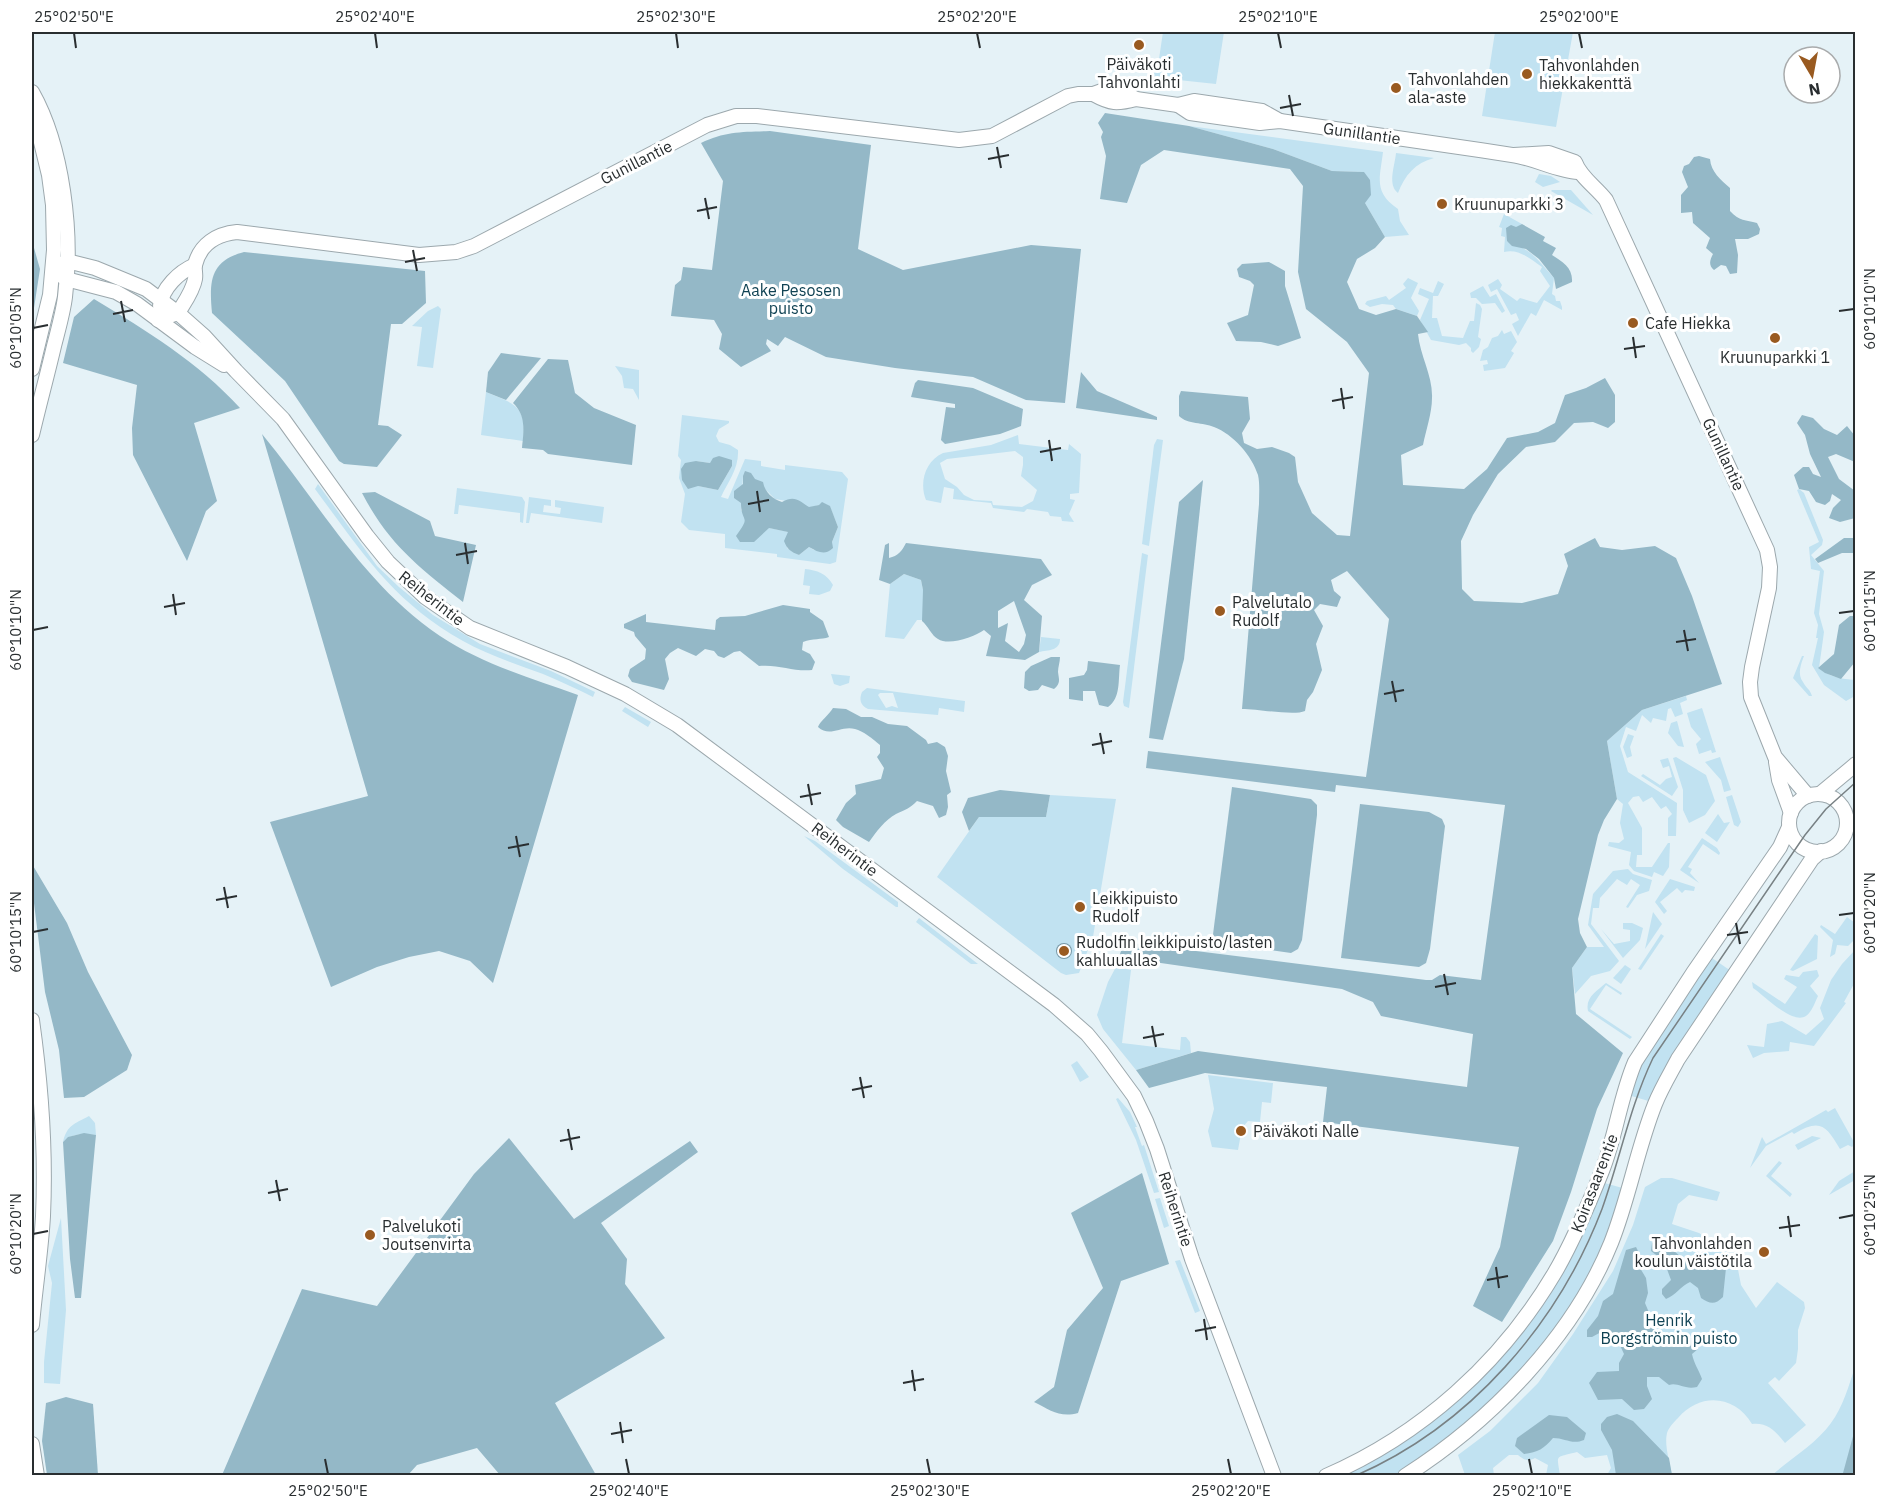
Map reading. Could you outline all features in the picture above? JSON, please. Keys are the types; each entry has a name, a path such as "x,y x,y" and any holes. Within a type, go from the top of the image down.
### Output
{"street":[{"path":"32,92 43,111 57,165 64,202 67,261 65,298 34,402 32,435"},
{"name":"Gunillantie","path":"178,313 195,280 195,266 208,243 223,234 237,232 418,255 456,252 474,246 708,125 736,116 757,116 959,140 992,136 1068,96 1093,94 1107,101 1118,103 1136,99 1178,105 1194,101 1262,111 1280,121 1514,155 1549,153 1560,155 1575,162 1578,172 1600,192 1611,210 1767,550 1770,567 1769,588 1750,682 1751,697 1775,757 1790,820"},
{"path":"32,105 49,176 54,225 50,294 32,369"},
{"path":"53,269 67,261"},
{"name":"Reiherintie","path":"67,261 92,266 146,289 204,336 283,419 367,536 388,562 426,597 470,628 567,667 625,694 676,725 1035,991 1087,1034 1134,1096 1146,1121 1192,1259 1241,1383 1258,1438 1274,1476"},
{"name":"Gunillantie","path":"160,299 182,271 195,266"},
{"name":"Reiherintie","path":"53,269 66,279 116,292 137,304 195,347 236,371"},
{"path":"160,299 158,320 178,313"},
{"name":"Gunillantie","path":"1775,757 1814,795"},
{"path":"1814,795 1837,802 1844,812 1851,815 1840,841 1832,848 1821,851 1810,851 1801,847 1792,836 1790,820 1795,805 1814,795 1856,764"},
{"name":"Koirasaarentie","path":"1326,1476 1380,1448 1419,1423 1468,1384 1511,1336 1554,1274 1581,1221 1614,1136 1635,1062 1780,847 1790,820"},
{"name":"Koirasaarentie","path":"1405,1476 1455,1441 1505,1397 1550,1345 1579,1303 1610,1244 1655,1103 1668,1076 1812,859 1821,851"},
{"path":"32,1020 41,1111 43,1176 41,1237 32,1325"},
{"path":"32,1443 37,1476"}],"green space":[{"path":"1163,32 1224,32 1216,84 1150,77 1152,58 1159,59"},
{"name":"Tahvonlahden hiekkakenttä","path":"1495,32 1573,32 1556,127 1482,116"},
{"path":"1105,113 1189,126 1273,149 1332,171 1364,172 1370,180 1371,195 1365,203 1385,237 1375,248 1357,259 1347,282 1359,309 1376,315 1396,309 1417,316 1428,332 1418,334 1431,382 1431,410 1423,445 1401,455 1403,485 1464,489 1487,469 1507,438 1538,432 1555,423 1565,395 1605,378 1615,395 1615,422 1608,428 1593,422 1574,423 1555,442 1526,447 1498,474 1473,515 1461,541 1462,589 1474,601 1522,603 1558,594 1568,566 1564,554 1595,538 1600,547 1622,550 1655,546 1676,558 1692,596 1722,684 1642,710 1607,741 1617,799 1598,835 1578,919 1580,933 1587,947 1572,968 1576,1014 1623,1053 1597,1109 1553,1241 1502,1322 1473,1306 1500,1247 1519,1147 1323,1122 1327,1087 1205,1073 1149,1088 1136,1070 1198,1051 1467,1087 1473,1034 1381,1016 1373,1002 1342,989 1119,957 1124,942 1426,980 1432,980 1440,975 1481,980 1505,805 1336,785 1335,792 1146,768 1148,751 1366,777 1389,619 1347,571 1331,580 1334,591 1341,597 1337,607 1320,604 1314,610 1323,626 1316,644 1322,670 1307,700 1305,711 1284,713 1242,709 1259,504 1258,475 1246,453 1235,440 1210,425 1187,421 1179,416 1179,396 1181,391 1248,397 1250,419 1242,433 1244,443 1257,449 1272,447 1295,457 1298,482 1312,513 1337,535 1350,536 1369,373 1347,342 1306,309 1298,272 1303,186 1290,169 1164,150 1141,165 1127,203 1100,199 1106,156 1101,137 1103,132 1098,123"},
{"path":"1189,126 1383,152 1381,190 1390,203 1398,209 1400,221 1409,235 1385,237 1365,203 1364,172 1332,171 1273,149"},
{"name":"Aake Pesosen puisto","path":"770,131 871,145 858,249 903,270 1031,245 1081,249 1065,403 1026,400 973,377 826,357 785,337 778,346 767,339 766,344 771,351 741,367 719,349 722,334 714,320 671,316 675,285 681,280 683,267 712,270 723,181 701,143 726,134"},
{"path":"1396,153 1434,158 1421,163 1412,171 1398,193 1392,180"},
{"path":"1694,157 1710,159 1714,172 1730,188 1730,211 1740,218 1757,223 1760,229 1759,234 1748,239 1735,239 1738,255 1737,273 1730,274 1726,266 1721,265 1714,270 1712,268 1710,262 1713,254 1706,248 1710,238 1693,223 1692,212 1681,213 1681,195 1688,187 1682,172 1684,166 1689,164"},
{"path":"1539,174 1551,176 1560,182 1543,187 1535,182"},
{"path":"1571,190 1593,215 1551,191"},
{"path":"1504,214 1522,224 1507,233 1507,241 1529,252 1554,278 1552,294 1556,301 1560,301 1562,307 1562,310 1544,300 1536,316 1531,313 1518,336 1512,324 1519,320 1516,313 1511,315 1497,289 1491,292 1488,285 1498,279 1502,285 1500,289 1517,301 1520,298 1537,303 1550,286 1540,271 1542,267 1519,253 1504,252 1505,237 1501,236 1502,228 1499,227"},
{"path":"1522,224 1545,237 1543,241 1556,248 1552,255 1569,269 1572,282 1556,289 1554,278 1539,259 1526,249 1512,246 1507,241 1506,228"},
{"path":"32,241 40,269 32,321"},
{"path":"244,252 425,271 426,303 402,324 391,324 378,425 388,426 402,435 377,467 344,464 339,461 285,381 212,313 211,291 214,274 224,261"},
{"path":"1269,262 1285,271 1285,286 1301,338 1278,346 1261,342 1236,341 1227,323 1248,315 1254,285 1239,277 1237,269 1242,264"},
{"path":"1408,278 1418,283 1411,298 1419,311 1417,316 1396,309 1393,305 1382,304 1370,307 1365,304 1367,301 1386,296 1389,300 1406,288 1403,284"},
{"path":"1438,281 1444,284 1438,296 1433,296 1432,318 1437,318 1442,336 1463,338 1470,321 1474,321 1476,303 1482,309 1478,337 1481,339 1479,347 1473,353 1466,343 1459,345 1431,340 1420,320 1429,299 1418,294 1420,288 1433,293"},
{"path":"1483,286 1490,297 1496,294 1505,311 1502,313 1495,303 1482,304 1476,298 1471,298 1470,293"},
{"path":"94,299 152,335 189,362 224,391 240,408 194,423 217,501 206,511 187,561 133,455 132,428 137,385 63,363 74,317"},
{"path":"438,306 441,309 433,368 417,366 422,327 412,326 428,311"},
{"path":"1502,330 1504,334 1511,331 1517,342 1511,351 1514,353 1505,368 1484,371 1483,365 1488,364 1487,360 1480,361 1483,350"},
{"path":"501,353 541,358 506,400 486,392 488,372"},
{"path":"548,359 568,360 575,393 594,408 636,425 632,465 548,454 543,450 522,448 522,418 513,403"},
{"path":"615,366 639,370 639,400 633,389 624,388 622,376"},
{"path":"1081,372 1097,391 1157,417 1157,420 1076,408"},
{"path":"918,380 973,388 1023,409 1021,426 1000,434 945,444 941,440 946,407 955,408 955,404 911,397"},
{"path":"486,392 512,404 521,413 524,429 523,441 481,435"},
{"path":"682,415 729,421 719,429 716,436 719,442 738,450 738,457 735,469 721,497 728,499 745,459 761,461 761,466 785,470 785,465 842,472 848,479 836,562 830,564 777,557 777,554 725,548 725,534 689,530 681,522 685,494 679,478 681,460 678,456","holes":["719,456 732,466 718,490 698,486 696,461 710,463","743,476 764,488 775,499 803,504 809,508 819,505 830,507 838,527 832,542 814,550 809,547 799,555 787,548 789,532 745,523 745,516 741,510"]},
{"path":"1802,415 1813,418 1824,429 1837,435 1847,426 1855,436 1855,462 1836,454 1828,457 1839,479 1855,491 1855,518 1840,522 1829,518 1833,508 1841,500 1832,494 1830,501 1825,505 1816,502 1809,491 1799,489 1794,475 1803,467 1809,467 1813,474 1821,477 1810,454 1805,435 1797,423"},
{"path":"262,434 365,568 413,616 440,636 473,655 507,670 578,695 493,983 470,961 439,951 377,967 331,987 270,822 368,796"},
{"path":"1018,435 1019,444 1068,450 1069,444 1081,454 1079,493 1070,494 1070,499 1075,500 1069,514 1074,522 1062,521 1061,517 1050,516 1048,512 993,508 991,503 953,499 954,489 944,487 941,503 926,500 923,487 925,473 932,461 943,453 991,445","holes":["1015,451 1023,457 1021,476 1037,490 1033,501 1022,507 993,505 992,501 974,500 964,495 945,479 940,463 947,459"]},
{"path":"1157,439 1163,440 1149,546 1142,544 1154,445"},
{"path":"719,456 732,460 732,466 718,490 698,486 688,489 682,480 681,469 685,463 696,461 710,463 713,458"},
{"path":"745,471 763,482 768,492 779,501 794,499 809,507 822,502 830,506 838,527 832,542 833,548 824,553 809,547 799,555 785,544 788,532 769,528 754,542 740,542 736,536 745,521 741,503 734,498 734,491 743,484"},
{"path":"1203,480 1184,659 1163,740 1149,738 1179,502"},
{"path":"318,484 377,566 433,615 480,644 551,671 595,692 593,697 473,646 438,626 397,592 380,574 315,489"},
{"path":"457,488 522,497 525,502 523,523 520,522 520,513 459,505 458,514 454,514"},
{"path":"1797,490 1804,493 1823,540 1822,545 1811,555 1824,571 1819,614 1824,632 1819,668 1836,677 1855,680 1855,696 1846,701 1824,685 1812,665 1818,638 1816,638 1818,625 1814,613 1820,571 1811,569 1809,547 1819,542"},
{"path":"375,492 430,521 435,536 476,545 463,602 419,566 394,541 362,493"},
{"path":"529,497 551,500 551,506 544,505 543,512 560,514 561,508 555,507 555,500 604,507 602,523 531,513 529,523 526,523"},
{"path":"1844,538 1855,538 1855,553 1842,553 1818,563 1815,559"},
{"path":"889,543 889,558 899,553 906,543 1041,559 1052,575 1032,585 1024,600 1042,616 1039,652 1025,660 986,656 991,636 984,630 968,638 955,641 948,642 936,638 922,621 921,580 904,574 890,584 879,580 885,545","holes":["1014,601 1026,635 1019,652 1005,641 1008,623 998,628 998,611"]},
{"path":"1142,553 1148,555 1129,708 1124,706 1123,702"},
{"path":"805,569 825,575 833,585 830,591 819,595 809,594 810,586 803,585"},
{"path":"904,574 921,580 924,620 917,620 904,639 885,637 890,584"},
{"path":"783,605 810,609 810,612 823,621 829,637 803,642 802,650 810,654 815,662 812,670 759,666 740,651 724,658 718,656 714,651 705,649 696,656 678,648 665,659 669,679 664,690 632,682 628,676 630,669 645,659 646,649 634,632 624,628 624,624 646,614 646,622 715,630 716,620 720,617 745,616"},
{"path":"1850,616 1855,616 1855,662 1841,679 1818,668 1834,654 1839,625"},
{"path":"1041,637 1060,639 1058,646 1039,652"},
{"path":"1804,656 1800,676 1812,696 1809,696 1793,678"},
{"path":"1051,657 1060,657 1058,685 1054,689 1042,685 1038,690 1029,691 1024,688 1025,672 1031,666"},
{"path":"1088,661 1120,665 1117,694 1108,707 1099,705 1095,691 1083,691 1083,701 1069,699 1069,678 1084,675"},
{"path":"831,674 850,676 849,683 840,686 834,684"},
{"path":"867,688 965,701 964,712 939,708 938,715 868,709 861,702 862,692","holes":["893,693 898,708 892,706 886,708 878,695"]},
{"path":"1686,696 1687,700 1680,703 1683,714 1675,717 1671,708 1668,709 1666,721 1653,718 1651,723 1642,715 1636,731 1626,727 1620,746 1628,772 1677,803 1676,836 1668,836 1668,818 1672,814 1666,806 1661,809 1652,797 1643,802 1639,796 1633,797 1628,803 1642,828 1642,855 1637,855 1636,867 1652,867 1670,843 1669,867 1663,876 1654,872 1652,877 1634,871 1629,865 1631,852 1608,846 1609,842 1619,843 1624,839 1620,823 1623,804 1617,799 1607,741 1642,710"},
{"path":"625,707 651,722 648,727 622,711"},
{"path":"833,708 846,709 861,717 872,717 888,724 907,726 928,744 937,742 945,747 948,756 946,771 951,792 947,795 946,815 939,818 933,806 917,801 888,820 869,842 843,827 836,820 846,803 856,794 855,785 881,779 884,768 877,757 880,753 880,745 865,733 850,728 827,731 818,727"},
{"path":"1702,708 1716,752 1712,753 1711,750 1699,754 1696,744 1701,739 1691,727 1687,713"},
{"path":"1677,721 1684,747 1678,746 1668,733 1671,723"},
{"path":"1628,734 1634,736 1630,747 1632,756 1627,758 1623,747"},
{"path":"1676,757 1706,775 1715,801 1705,815 1689,823 1683,810 1683,790 1673,758"},
{"path":"1720,757 1731,790 1724,792 1721,780 1705,762"},
{"path":"1668,758 1678,787 1672,796 1641,776 1643,774 1660,785 1672,777 1669,766 1663,768 1660,760"},
{"path":"1232,787 1311,799 1317,805 1302,940 1298,949 1291,953 1212,942"},
{"path":"1000,790 1050,795 1046,817 979,817 969,831 962,812 968,798"},
{"path":"1050,795 1116,799 1093,937 1079,973 1066,975 937,877 979,817 1046,817"},
{"path":"1732,795 1741,822 1738,827 1734,825 1726,797"},
{"path":"1360,804 1429,812 1442,819 1445,826 1430,949 1426,963 1419,967 1341,958"},
{"path":"1718,814 1724,823 1730,822 1717,842 1705,833"},
{"path":"804,836 815,841 898,902 898,907 843,869"},
{"path":"1702,838 1717,848 1720,853 1719,855 1703,844 1688,867 1692,869 1690,873 1699,883 1680,870"},
{"path":"32,864 67,923 88,972 132,1055 127,1070 84,1097 64,1098 59,1050 45,992 32,887"},
{"path":"1628,869 1633,874 1652,880 1649,891 1637,895 1628,908 1626,907 1640,885 1631,879 1627,885 1617,879 1600,898 1599,908 1593,908 1591,924 1619,961 1610,971 1591,976 1575,994 1572,968 1587,947 1604,947 1588,925 1593,894 1613,871"},
{"path":"1670,879 1695,887 1694,891 1685,890 1682,893 1677,888 1660,902 1667,911 1664,914 1655,902"},
{"path":"1653,912 1662,924 1645,949"},
{"path":"1847,917 1855,923 1855,939 1848,946 1837,945 1835,954 1830,957 1833,940 1820,927 1821,925 1835,934"},
{"path":"919,918 978,964 971,964 916,922"},
{"path":"1623,923 1632,923 1643,928 1640,940 1623,958 1601,929 1614,944 1630,941 1630,930 1623,929"},
{"path":"1661,934 1664,936 1641,970 1638,969"},
{"path":"1815,934 1818,936 1817,959 1793,971 1790,970"},
{"path":"1855,950 1855,982 1844,1002 1846,1003 1814,1046 1790,1042 1789,1051 1764,1053 1753,1058 1747,1045 1764,1047 1767,1024 1782,1021 1806,1035 1824,1019 1820,1008 1831,980"},
{"path":"1709,956 1731,971 1652,1102 1628,1095 1632,1079"},
{"path":"1625,965 1631,969 1621,984 1613,978"},
{"path":"1116,967 1131,970 1122,1043 1180,1050 1181,1037 1186,1037 1190,1042 1191,1053 1136,1070 1103,1029 1097,1015 1108,982"},
{"path":"1817,970 1819,976 1810,986 1818,996 1810,1012 1800,1018 1786,1013 1753,988 1752,982 1785,1004 1797,987 1784,979 1786,975 1799,977 1803,972"},
{"path":"1606,983 1622,993 1621,995 1606,985 1590,1009 1632,1037 1630,1039 1588,1011 1590,998"},
{"path":"1077,1061 1089,1077 1080,1082 1071,1065"},
{"path":"1208,1075 1273,1083 1271,1103 1262,1102 1260,1122 1248,1121 1242,1128 1238,1150 1212,1147 1208,1131 1214,1109"},
{"path":"1118,1098 1130,1112 1137,1127 1135,1127 1142,1146 1144,1145 1159,1192 1154,1193 1136,1140 1116,1099"},
{"path":"1835,1108 1855,1144 1852,1147 1848,1145 1840,1149 1826,1129 1822,1126 1810,1126 1794,1134 1792,1132 1766,1146 1750,1168 1762,1137 1766,1144 1826,1110 1828,1112"},
{"path":"89,1116 95,1123 96,1135 83,1134 63,1142 69,1128"},
{"path":"84,1133 96,1135 81,1298 75,1298 70,1259 63,1142 68,1137"},
{"path":"1812,1136 1821,1138 1798,1150 1795,1145"},
{"path":"509,1138 574,1219 690,1141 698,1152 601,1223 627,1259 625,1284 665,1338 555,1403 596,1475 500,1475 477,1448 417,1465 408,1475 222,1475 302,1289 377,1306 474,1174"},
{"path":"1779,1161 1782,1163 1771,1176 1792,1194 1790,1197 1766,1176"},
{"path":"1855,1171 1855,1180 1829,1195 1839,1181"},
{"path":"1142,1173 1169,1264 1121,1281 1078,1413 1066,1415 1055,1412 1034,1402 1054,1387 1067,1330 1103,1288 1071,1213"},
{"name":"Henrik Borgströmin puisto","path":"1661,1178 1672,1178 1720,1192 1717,1201 1689,1195 1678,1204 1672,1224 1699,1233 1736,1259 1741,1285 1756,1308 1777,1282 1804,1302 1805,1308 1798,1330 1796,1363 1779,1381 1775,1377 1768,1383 1806,1425 1785,1443 1767,1426 1752,1424 1736,1407 1717,1400 1707,1401 1687,1410 1668,1431 1666,1438 1672,1475 1607,1475 1611,1468 1607,1455 1585,1458 1577,1452 1559,1458 1560,1475 1546,1475 1548,1465 1535,1458 1528,1460 1518,1455 1509,1455 1493,1468 1494,1475 1465,1475 1458,1455 1490,1431 1538,1383 1573,1334 1613,1271 1633,1225 1645,1187"},
{"path":"1601,1182 1626,1189 1607,1241 1567,1314 1512,1384 1423,1460 1398,1475 1336,1476 1499,1356"},
{"path":"1160,1198 1169,1226 1164,1228 1155,1199"},
{"path":"61,1218 66,1310 60,1384 44,1383 44,1362 52,1283 48,1266"},
{"path":"1660,1239 1669,1240 1674,1251 1688,1263 1695,1263 1703,1255 1722,1260 1726,1268 1723,1297 1712,1303 1707,1302 1701,1298 1698,1288 1690,1282 1666,1299 1662,1294 1662,1289 1671,1280 1664,1261 1651,1251 1652,1243"},
{"path":"1636,1247 1640,1255 1640,1268 1646,1278 1648,1293 1645,1303 1650,1315 1651,1327 1657,1332 1669,1332 1672,1340 1679,1343 1686,1337 1696,1339 1698,1349 1692,1354 1702,1379 1697,1387 1688,1388 1675,1384 1669,1385 1659,1377 1647,1377 1647,1386 1652,1399 1644,1409 1634,1410 1622,1399 1598,1400 1589,1383 1597,1372 1619,1371 1619,1363 1624,1354 1618,1341 1603,1331 1587,1337 1587,1330 1598,1316 1603,1301 1613,1294 1626,1250"},
{"path":"1180,1260 1200,1311 1195,1313 1175,1261"},
{"path":"1855,1367 1855,1475 1843,1473 1839,1476 1771,1476 1825,1431 1842,1403"},
{"path":"66,1397 93,1404 98,1475 47,1475 42,1441 46,1403"},
{"path":"1617,1414 1633,1421 1669,1458 1672,1475 1616,1475 1612,1450 1601,1430 1601,1424 1607,1417"},
{"path":"1549,1415 1567,1417 1586,1433 1584,1440 1572,1442 1553,1438 1540,1449 1524,1454 1515,1446 1517,1438"},
{"path":"1855,1429 1855,1475 1845,1475 1843,1473"}],"shaded area":[{"name":"Rudolfin leikkipuisto/lasten kahluuallas","path":"1064,943 1070,945 1072,951 1070,957 1064,959 1058,957 1056,951 1058,945"}],"tram line":[{"path":"1355,1476 1397,1455 1436,1429 1472,1400 1505,1367 1535,1331 1561,1292 1602,1209 1638,1095 1653,1058 1805,835 1826,809 1856,782"}],"place":[{"name":"Päiväkoti Tahvonlahti","path":"1139,45"},
{"name":"Tahvonlahden hiekkakenttä","path":"1527,74"},
{"name":"Tahvonlahden ala-aste","path":"1396,88"},
{"name":"Kruunuparkki 3","path":"1442,204"},
{"name":"Cafe Hiekka","path":"1633,323"},
{"name":"Kruunuparkki 1","path":"1775,338"},
{"name":"Palvelutalo Rudolf","path":"1220,611"},
{"name":"Leikkipuisto Rudolf","path":"1080,907"},
{"name":"Rudolfin leikkipuisto/lasten kahluuallas","path":"1064,951"},
{"name":"Päiväkoti Nalle","path":"1241,1131"},
{"name":"Palvelukoti Joutsenvirta","path":"370,1235"},
{"name":"Tahvonlahden koulun väistötila","path":"1764,1252"}]}
